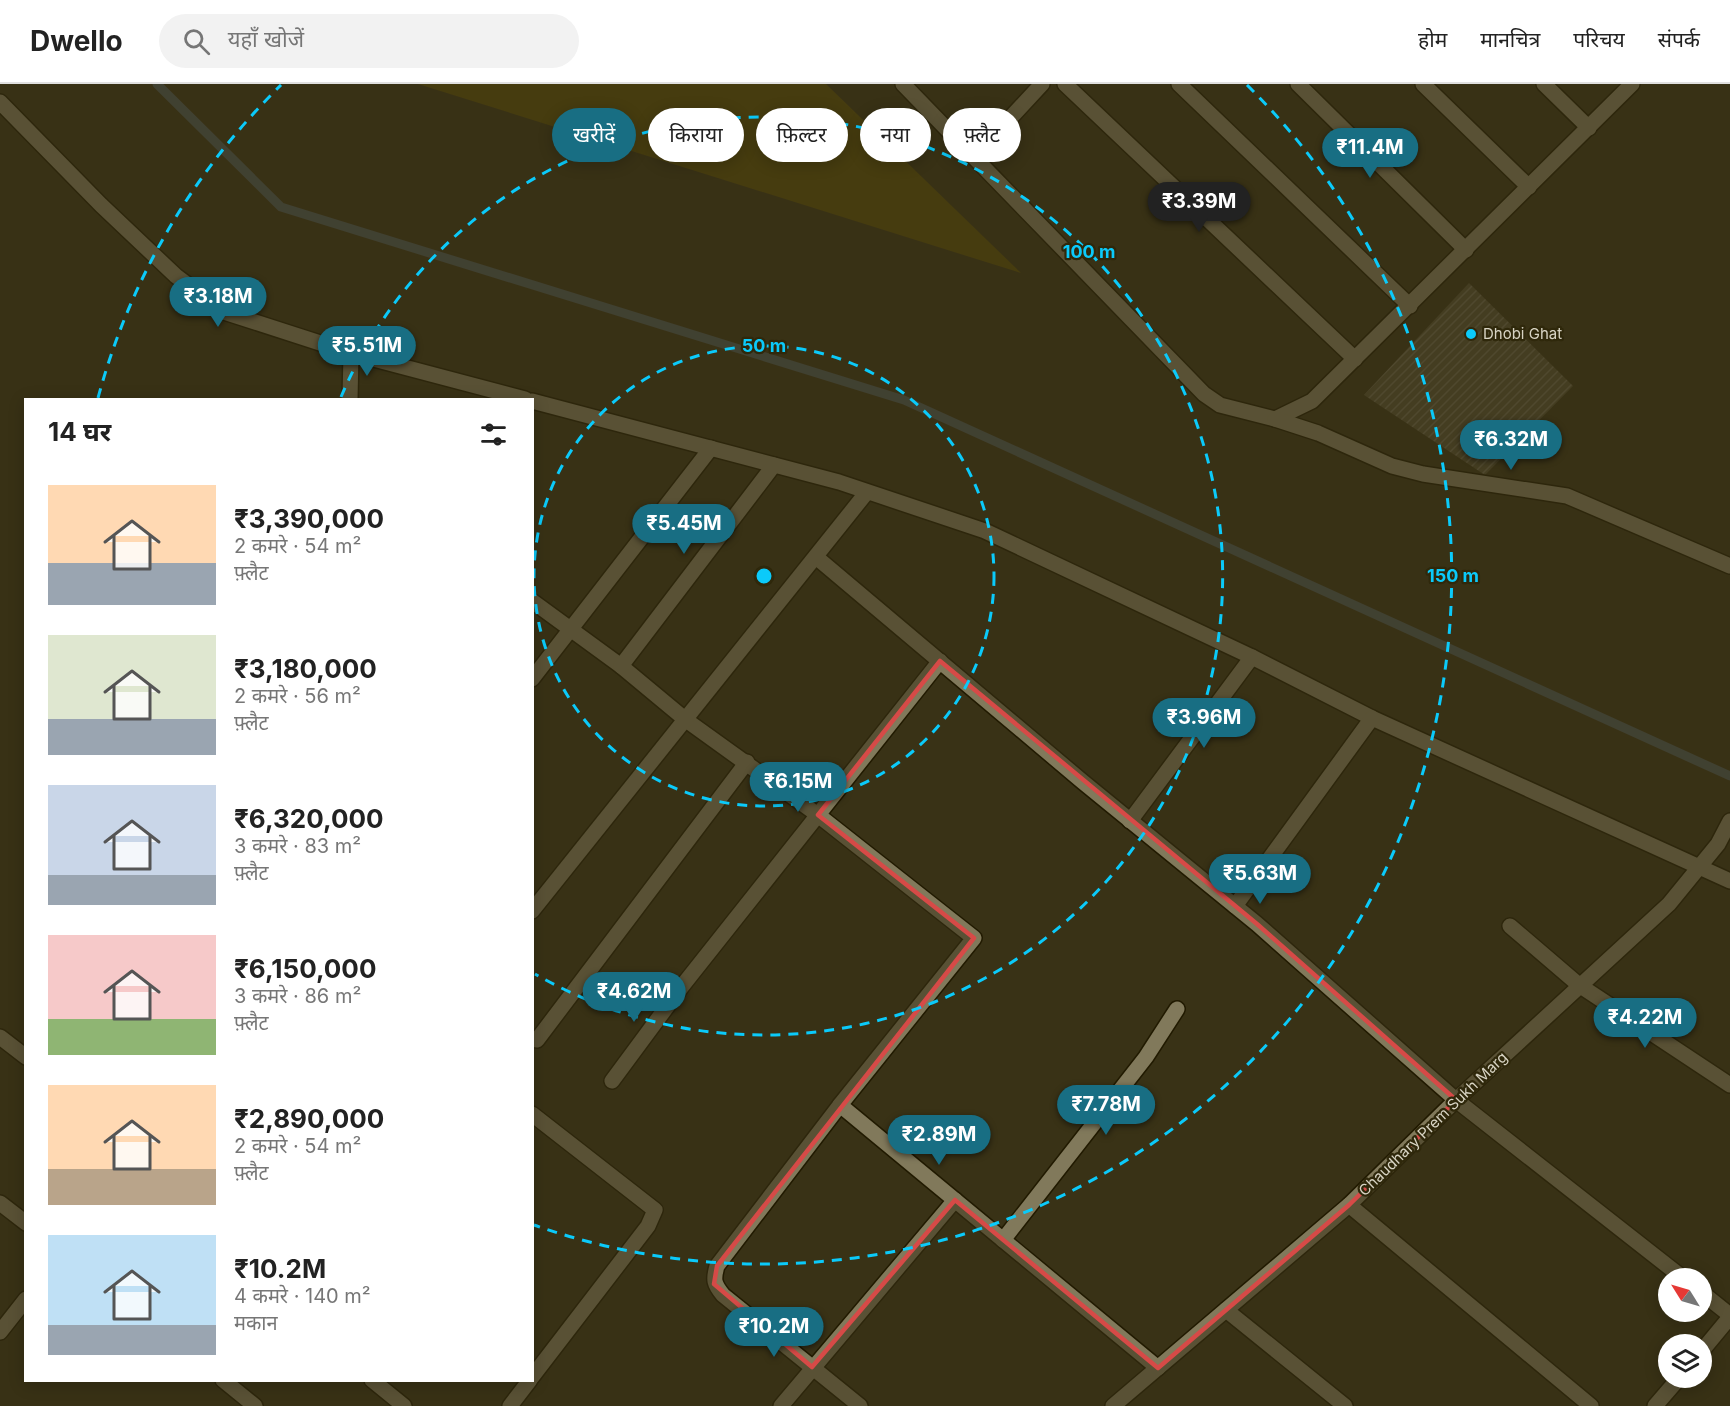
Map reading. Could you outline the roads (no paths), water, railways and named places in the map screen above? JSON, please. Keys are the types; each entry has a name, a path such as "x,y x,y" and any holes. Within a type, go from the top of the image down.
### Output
{"street":[{"path":"903,84 943,125"},
{"path":"1020,108 1042,84"},
{"path":"1065,84 1355,359"},
{"path":"1179,84 1410,306"},
{"path":"1298,84 1466,250"},
{"path":"1423,84 1529,187"},
{"path":"1544,84 1589,128"},
{"path":"1275,418 1312,400 1410,306 1632,84"},
{"path":"0,102 167,268 224,312 351,353 521,398"},
{"path":"979,162 1204,394 1220,405 1275,418 1317,433 1392,466 1413,472 1567,496 1730,566"},
{"path":"350,398 351,353"},
{"path":"534,402 774,465 867,492 985,531 1252,657 1372,718 1730,881"},
{"path":"534,676 711,448"},
{"path":"621,666 774,465"},
{"path":"534,909 867,492"},
{"path":"816,557 1130,821 1235,906 1456,1100 1670,1268"},
{"path":"534,602 572,628 687,720 818,814 974,938 840,1105 717,1266 714,1276 714,1284 723,1295 860,1406"},
{"path":"1130,821 1252,657"},
{"path":"612,1081 683,985 939,661"},
{"path":"1235,906 1372,718"},
{"path":"537,1040 747,762"},
{"name":"Chaudhary Prem Sukh Marg","path":"1113,1406 1349,1205 1456,1100 1669,904 1718,844 1730,821"},
{"path":"1510,926 1579,985 1730,1085"},
{"path":"1003,1240 1146,1057 1178,1009"},
{"path":"0,1037 24,1055"},
{"path":"840,1105 1158,1368"},
{"path":"534,1116 655,1210 648,1226 534,1374"},
{"path":"782,1406 812,1367 955,1200"},
{"path":"0,1203 24,1221"},
{"path":"1349,1205 1592,1406"},
{"path":"1712,1301 1730,1316 1712,1338"},
{"path":"0,1332 24,1302"},
{"path":"1226,1310 1345,1406"},
{"path":"225,1382 255,1406"},
{"path":"374,1382 404,1406"},
{"path":"510,1406 528,1382"},
{"path":"1655,1406 1671,1388"}],"waterway":[{"path":"157,84 281,207 904,400 1730,776"}],"place":[{"name":"Dhobi Ghat","path":"1471,334"}]}
